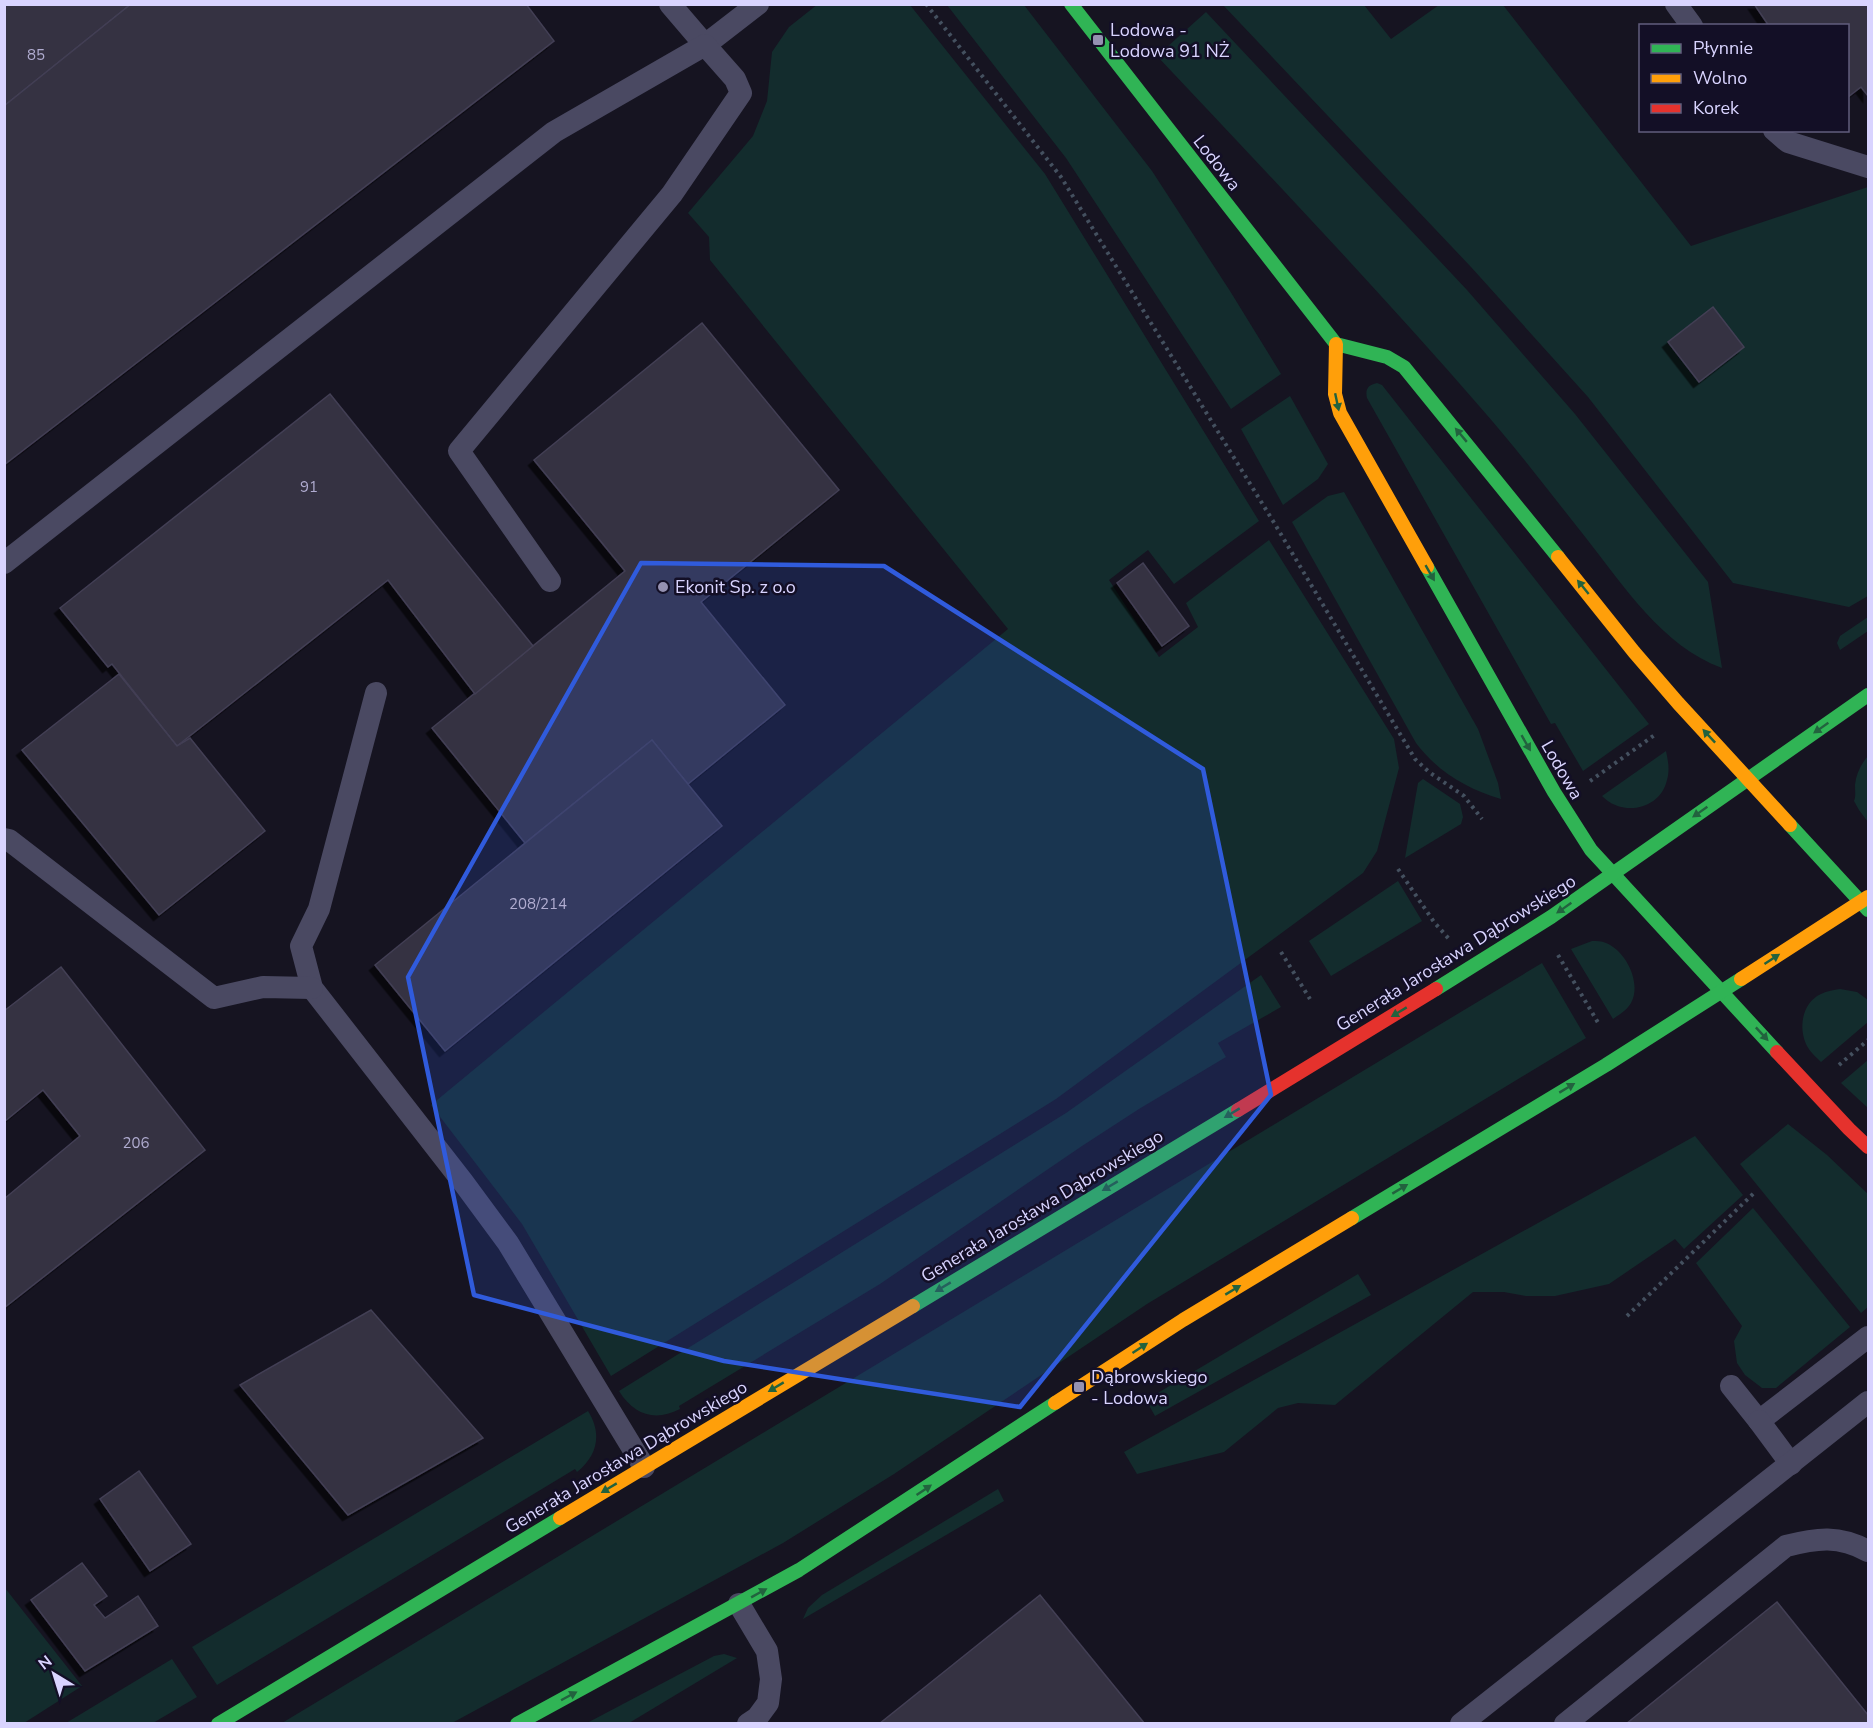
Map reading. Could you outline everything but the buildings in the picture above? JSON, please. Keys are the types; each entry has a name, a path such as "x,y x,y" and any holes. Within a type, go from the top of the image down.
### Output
{"main road":[{"name":"Lodowa","path":"1071,4 1336,344 1335,394 1340,413 1563,807 1591,850 1811,1089 1869,1147"},
{"path":"517,1724 799,1570 1184,1320 1606,1065 1866,903 1748,779 1634,652 1404,367 1387,357 1336,344"},
{"name":"Generała Jarosława Dąbrowskiego","path":"218,1724 1268,1092 1473,966 1551,916 1869,695"}],"lane":[{"path":"550,580 459,451 672,194 741,93 735,79 670,4"},
{"path":"4,563 554,132 705,45 758,4"},
{"path":"1676,4 1691,24"},
{"path":"1776,132 1788,142 1869,167"},
{"path":"376,693 319,909 301,946 312,988 508,1243 644,1467"},
{"path":"4,839 9,840 214,998 262,987 312,988"},
{"path":"1759,1421 1869,1337"},
{"path":"1731,1386 1791,1464"},
{"path":"1461,1724 1869,1402"},
{"path":"1565,1724 1786,1546 1813,1539 1841,1540 1869,1551"},
{"path":"739,1604 767,1650 771,1679 768,1703 757,1718 748,1724"}],"path":[{"path":"927,5 1061,177 1267,511 1415,759 1429,772 1464,796 1482,819"},
{"path":"1587,783 1656,734"},
{"path":"1398,869 1434,922 1473,966"},
{"path":"1281,952 1310,999"},
{"path":"1557,954 1602,1029"},
{"path":"1837,1067 1869,1041"},
{"path":"1627,1316 1754,1193"}],"highlighted area":[{"path":"641,563 884,566 1203,769 1271,1095 1020,1407 724,1361 474,1295 408,977"}],"green space":[{"path":"818,4 910,5 1045,174 1259,521 1174,584 1148,550 1109,580 1159,657 1198,627 1186,603 1269,540 1394,739 1399,768 1377,851 1363,873 1056,1099 611,1376 522,1224 431,1105 1008,629 710,260 709,237 688,213 753,136 767,101 772,52 789,27"},
{"path":"947,5 1024,5 1152,171 1281,374 1231,409 1066,158"},
{"path":"1223,5 1364,5 1391,39 1439,5 1503,5 1691,246 1868,187 1868,596 1849,607 1733,583 1588,397 1471,267"},
{"path":"1206,12 1467,290 1575,414 1708,582 1722,668 1700,658 1681,645 1646,613 1507,439 1441,362 1157,56"},
{"path":"1377,383 1382,385 1649,724 1583,771 1555,723 1551,724 1367,398 1368,388"},
{"path":"1290,396 1328,464 1318,479 1283,505 1241,429"},
{"path":"1344,492 1478,729 1498,783 1501,799 1476,790 1454,778 1434,763 1416,743 1292,522 1328,496"},
{"path":"1868,617 1868,631 1840,650 1837,643 1840,636"},
{"path":"1666,751 1668,776 1663,790 1649,804 1630,808 1620,807 1610,803 1602,796"},
{"path":"1868,756 1868,822 1854,801 1856,777"},
{"path":"1423,779 1460,804 1463,817 1461,824 1405,858 1418,783"},
{"path":"1398,881 1422,921 1331,976 1309,941"},
{"path":"1592,941 1604,942 1620,953 1626,960 1633,977 1635,986 1631,1003 1613,1019 1571,949"},
{"path":"1542,963 1586,1038 1147,1304 894,1474 783,1543 452,1723 282,1723"},
{"path":"1261,975 1281,1007 1218,1043 1226,1057 1082,1146 880,1284 671,1413 654,1415 638,1411 619,1391 1066,1113"},
{"path":"1840,989 1857,992 1868,1000 1868,1022 1821,1062 1806,1044 1802,1022 1806,1009 1815,998 1826,992"},
{"path":"1868,1060 1868,1108 1841,1083"},
{"path":"1788,1124 1827,1155 1868,1194 1868,1307 1861,1313 1740,1164"},
{"path":"1695,1136 1743,1195 1684,1249 1675,1239 1609,1284 1555,1296 1473,1292 1335,1405 1298,1403 1278,1408 1224,1452 1137,1474 1124,1452"},
{"path":"1753,1208 1850,1327 1776,1388 1762,1388 1745,1375 1737,1363 1734,1341 1742,1326 1696,1263"},
{"path":"1358,1274 1371,1295 1155,1416 1146,1400"},
{"path":"588,1411 595,1427 596,1443 590,1458 577,1472 575,1469 217,1685 192,1647"},
{"path":"998,1489 1004,1501 803,1619 808,1608 822,1595"},
{"path":"5,1588 82,1686 24,1723 5,1723"},
{"path":"724,1654 737,1658 629,1723 587,1723 714,1656"},
{"path":"172,1659 197,1697 153,1723 66,1723"}],"traffic: fast":[{"path":"1071,4 1336,344 1387,357 1404,367 1558,557"},
{"path":"1427,567 1554,792 1591,850 1777,1052"},
{"path":"1436,989 1551,917 1868,695"},
{"path":"1790,825 1868,910"},
{"path":"1352,1218 1606,1065 1741,979"},
{"path":"913,1306 1238,1110"},
{"path":"517,1724 799,1570 1055,1403"},
{"path":"218,1724 560,1518"}],"traffic: slow":[{"path":"1336,344 1335,394 1340,413 1427,567"},
{"path":"1558,557 1678,703 1790,825"},
{"path":"1741,979 1868,897"},
{"path":"1055,1403 1183,1320 1352,1218"},
{"path":"560,1518 913,1306"}],"traffic: jam":[{"path":"1238,1110 1436,989"},
{"path":"1777,1052 1868,1147"}],"place":[{"name":"Lodowa - Lodowa 91 NŻ","path":"1098,40"},
{"name":"Ekonit Sp. z o.o","path":"663,587"},
{"name":"Dąbrowskiego - Lodowa","path":"1079,1387"}]}
